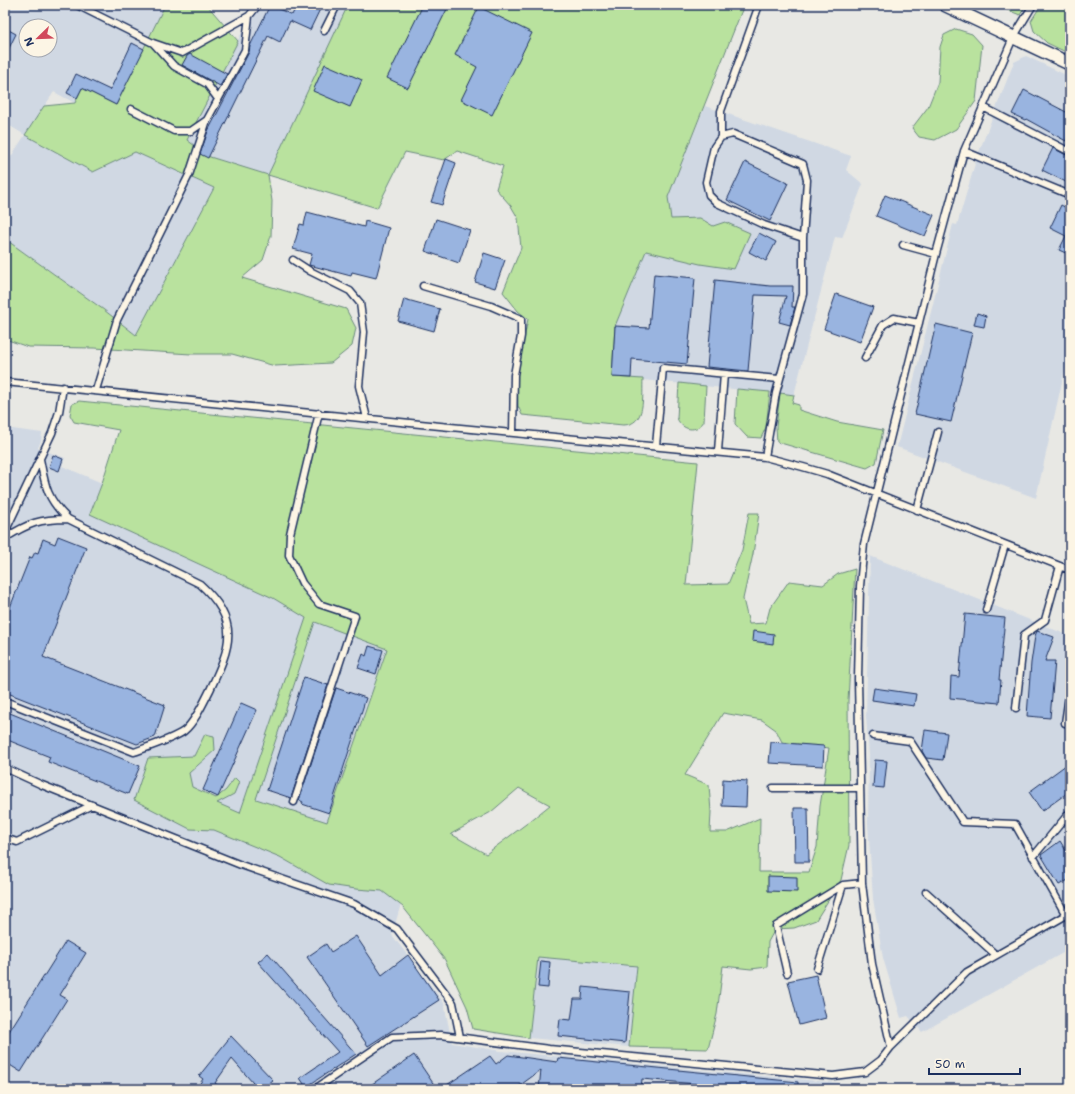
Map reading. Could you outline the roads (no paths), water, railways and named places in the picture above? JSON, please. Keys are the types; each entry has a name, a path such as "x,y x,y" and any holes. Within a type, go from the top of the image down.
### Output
{"street":[{"path":"945,5 1070,64"}],"lane":[{"path":"77,5 153,43 182,53 250,16 258,5"},
{"path":"324,31 337,5"},
{"path":"721,138 721,111 759,5"},
{"path":"892,1047 872,964 862,883 858,679 860,586 864,544 936,254 964,151 1013,38 1033,5"},
{"path":"96,390 117,320 189,176 207,120 245,50 250,16"},
{"path":"153,43 174,66 207,84 218,99"},
{"path":"983,107 1070,152"},
{"path":"132,109 174,131 191,131 207,120"},
{"path":"765,457 779,380 803,294 802,238 808,180 803,164 733,134 721,138 714,147 707,172 706,182 709,195 717,203 764,226 802,238"},
{"path":"964,151 1070,195"},
{"path":"903,245 936,254"},
{"path":"293,260 310,271 350,291 360,303 364,332 359,386 367,418"},
{"path":"423,286 491,306 521,320 521,336 514,375 513,433"},
{"path":"864,358 883,325 894,318 919,323"},
{"path":"656,446 663,368 779,380"},
{"path":"718,451 724,374"},
{"path":"5,382 513,433 718,451 765,457 803,466 876,493 1070,570"},
{"path":"5,532 52,433 59,412 63,387"},
{"path":"294,802 355,616 319,604 302,583 290,555 290,534 319,413"},
{"path":"917,510 938,432"},
{"path":"5,701 134,752 161,742 184,730 203,704 224,662 229,642 228,626 221,608 211,594 200,584 68,518 57,509 49,496 43,478 40,459"},
{"path":"5,538 26,525 49,519 68,518"},
{"path":"986,610 1005,544"},
{"path":"1016,708 1024,635 1045,620 1060,566"},
{"path":"1065,723 1070,689"},
{"path":"315,1089 392,1037 441,1035 460,1036 549,1049 833,1076 865,1072 881,1060 892,1047 967,972 1068,914 1015,824 963,822 910,741 873,736"},
{"path":"5,768 42,785 241,865 354,904 397,929 453,1003 460,1036"},
{"path":"773,788 860,788"},
{"path":"5,838 17,842 92,805"},
{"path":"1034,857 1070,812"},
{"path":"787,973 776,926 843,885 862,883"},
{"path":"816,969 843,885"},
{"path":"926,892 996,955"}]}
